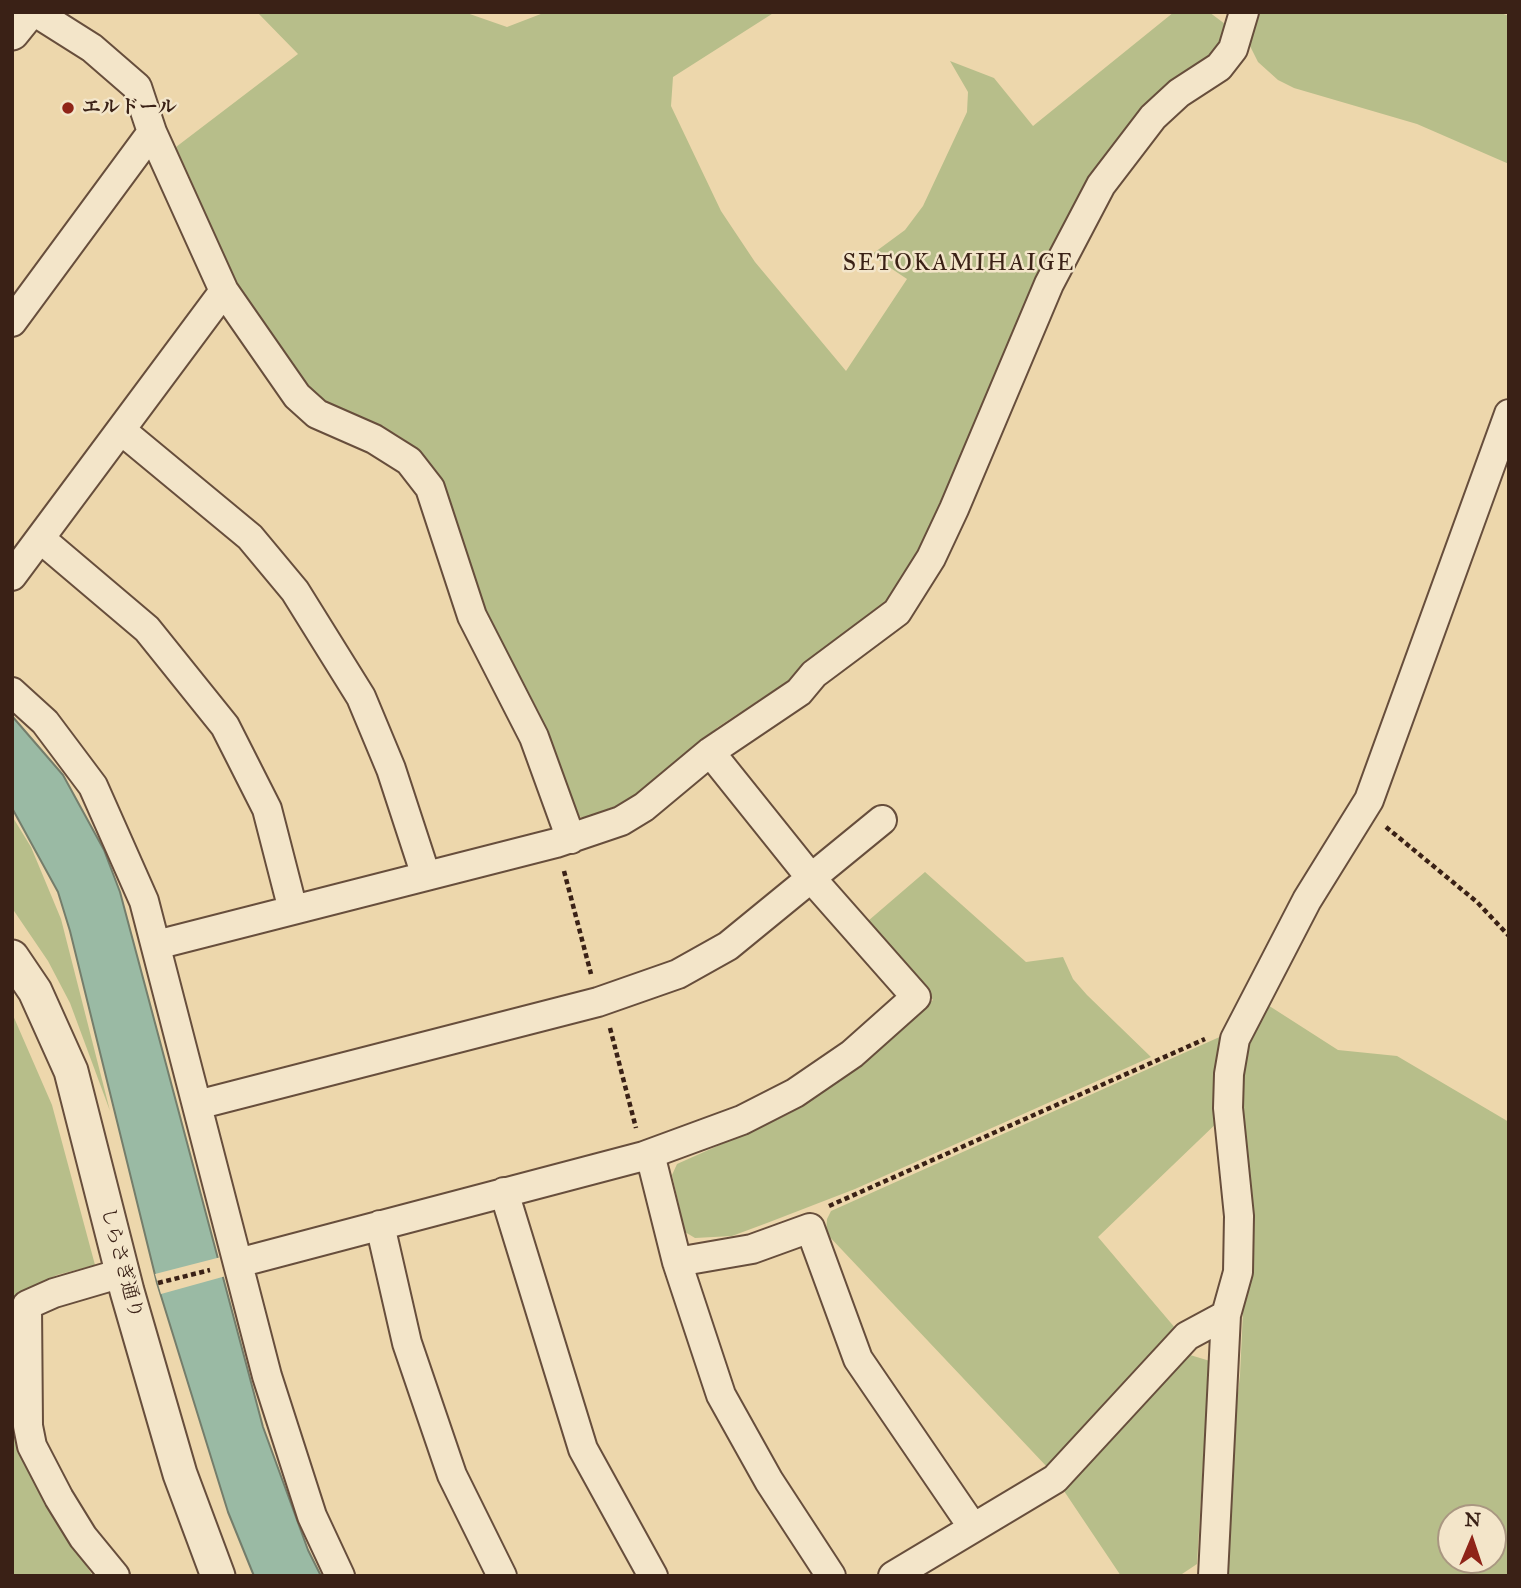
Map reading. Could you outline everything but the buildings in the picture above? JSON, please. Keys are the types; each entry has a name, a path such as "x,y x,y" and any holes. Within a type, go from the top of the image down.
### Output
{"street":[{"path":"156,945 564,841 621,821 644,807 710,752 799,692 814,674 897,612 930,558 954,509 1048,284 1101,185 1153,117 1179,93 1219,68 1233,49 1244,12"},
{"path":"21,22 92,48 137,87 152,132 224,291 297,396 317,414 374,439 409,461 430,488 472,616 534,737 564,841"},
{"path":"12,322 152,132"},
{"path":"12,576 42,540 224,291"},
{"path":"1213,1576 1226,1315 1238,1272 1239,1216 1228,1108 1228,1074 1235,1039 1307,900 1364,809 1509,414"},
{"path":"122,431 250,537 295,591 360,697 391,769 426,876"},
{"path":"42,540 147,629 225,726 267,809 293,910"},
{"path":"12,692 45,722 93,786 144,901 197,1105 229,1265 312,1516 340,1576"},
{"path":"229,1265 647,1155 741,1120 795,1093 852,1054 916,998 811,878 710,752"},
{"path":"197,1105 600,1001 678,974 728,946 882,820"},
{"name":"しらさぎ通り","path":"12,957 35,991 71,1071 122,1273 180,1474 218,1576"},
{"path":"647,1155 677,1262 721,1395 769,1481 831,1576"},
{"path":"504,1192 583,1450 653,1576"},
{"path":"380,1225 407,1343 452,1475 502,1576"},
{"path":"677,1262 752,1249 810,1228 858,1360 972,1526"},
{"path":"115,1576 83,1537 32,1446 28,1426 27,1305 54,1293 122,1273"},
{"path":"892,1576 1055,1479 1186,1336 1226,1315"}],"path":[{"path":"1364,809 1477,902 1509,936"},
{"path":"564,841 600,1001 647,1155"},
{"path":"810,1228 827,1207 1214,1035 1248,1012"},
{"path":"157,1283 229,1265"}],"shaded area":[{"path":"257,12 464,12 507,27 546,12 775,12 673,77 671,106 721,211 755,262 846,371 907,279 871,255 905,230 923,206 967,112 968,92 950,61 994,78 1033,126 1174,12 1209,12 1229,27 1225,47 1133,132 908,586 822,663 791,679 718,727 627,802 583,818 577,815 539,712 481,602 441,486 431,465 415,447 396,434 333,407 305,389 243,296 176,147 298,54"},
{"path":"1253,12 1498,12 1509,16 1509,164 1417,124 1294,88 1278,80 1258,62 1246,38"},
{"path":"12,716 63,775 104,850 120,892 263,1427 308,1550 321,1576 254,1576 228,1512 157,1283 70,931 58,892 12,808"},
{"path":"12,816 31,847 61,919 110,1111 70,1003 48,961 12,908"},
{"path":"925,872 1026,962 1063,957 1073,979 1087,995 1151,1057 855,1189 767,1223 732,1236 695,1238 685,1232 672,1175 677,1164 789,1114 846,1073 933,1000 868,921"},
{"path":"1260,1000 1338,1050 1397,1056 1509,1122 1509,1576 1226,1576 1231,1455 1240,1375 1245,1268 1236,1088"},
{"path":"12,1013 52,1105 95,1265 57,1275 16,1294 14,1312 21,1454 44,1503 93,1576 12,1576"},
{"path":"1224,1035 1222,1118 1098,1237 1176,1329 1048,1468 826,1233 827,1219 831,1211"},
{"path":"1190,1355 1213,1364 1205,1430 1197,1564 1179,1576 1121,1576 1064,1491"}],"pier":[{"path":"221,1257 226,1276 161,1294 155,1274"}],"place":[{"name":"エルドール","path":"68,108"}],"district":[{"name":"SETOKAMIHAIGE","path":"959,264"}]}
